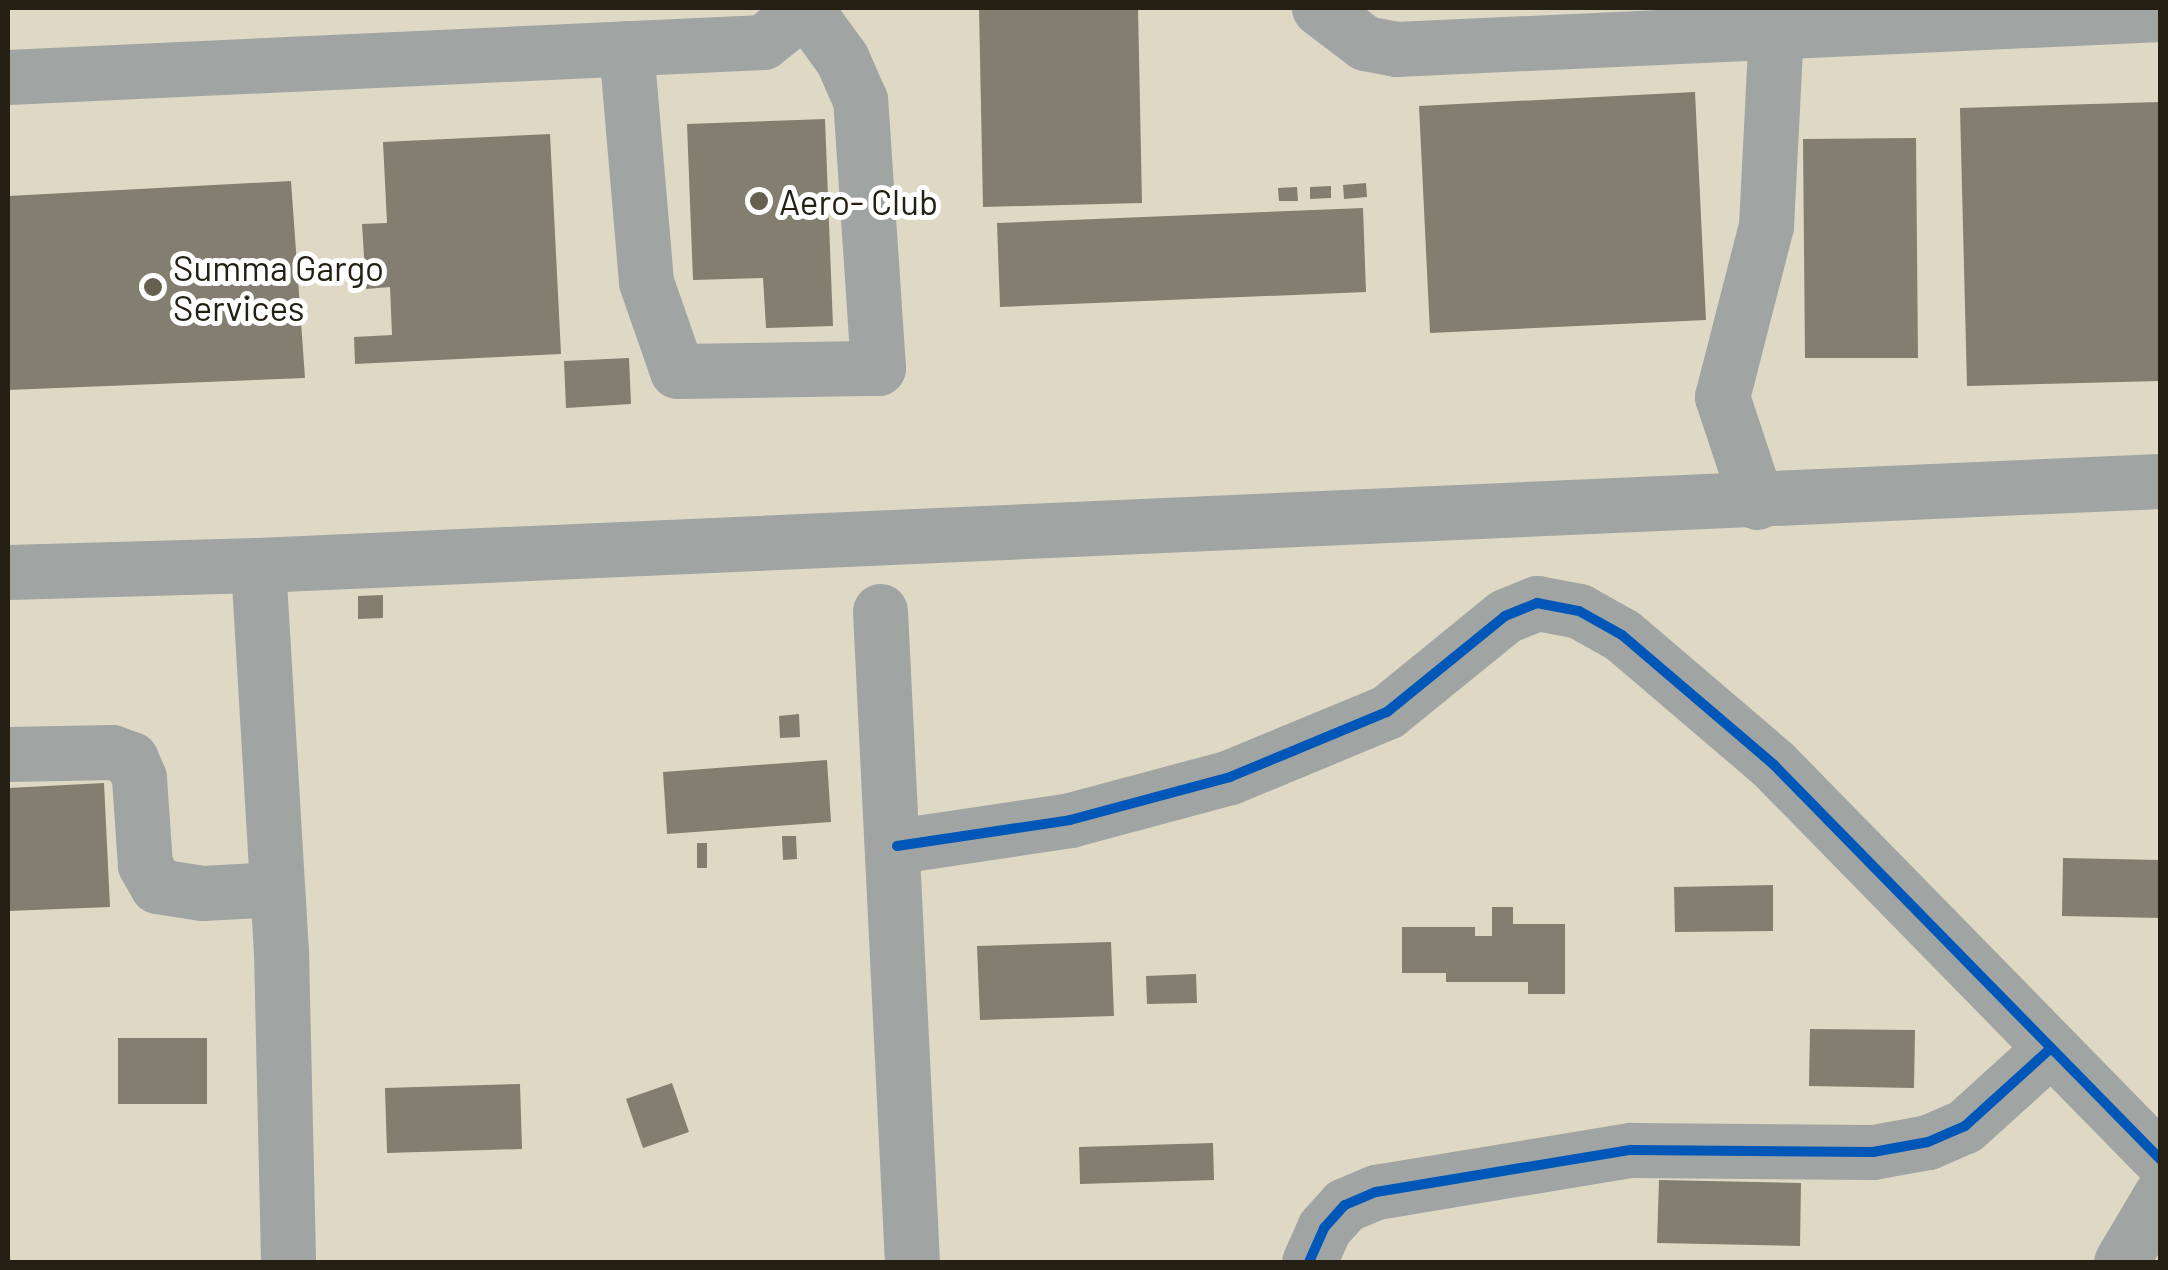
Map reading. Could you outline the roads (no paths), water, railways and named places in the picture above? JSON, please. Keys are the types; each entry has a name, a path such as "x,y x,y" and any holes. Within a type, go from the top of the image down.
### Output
{"street":[{"path":"8,77 626,48 763,42 805,8 842,59 860,100 878,368 677,370 646,282 626,48"},
{"path":"1318,8 1365,43 1396,49 2160,14"},
{"path":"1757,502 1722,397 1766,226 1776,30"},
{"path":"8,572 258,565 1757,502 2160,480"},
{"path":"258,565 277,889 288,1262"},
{"path":"896,846 1089,816 1230,777 1387,712 1506,616 1537,603 1579,611 1622,636 1774,765 2160,1159"},
{"path":"880,611 896,846 912,1262"},
{"path":"8,754 112,752 131,759 139,778 146,865 157,886 202,893 277,889"},
{"path":"1308,1262 1324,1228 1345,1205 1376,1192 1631,1150 1873,1152 1928,1142 1965,1126 2051,1048"},
{"path":"2121,1262 2160,1196"}],"place":[{"name":"Aero- Club","path":"759,201"},
{"name":"Summa Gargo Services","path":"153,287"}]}
